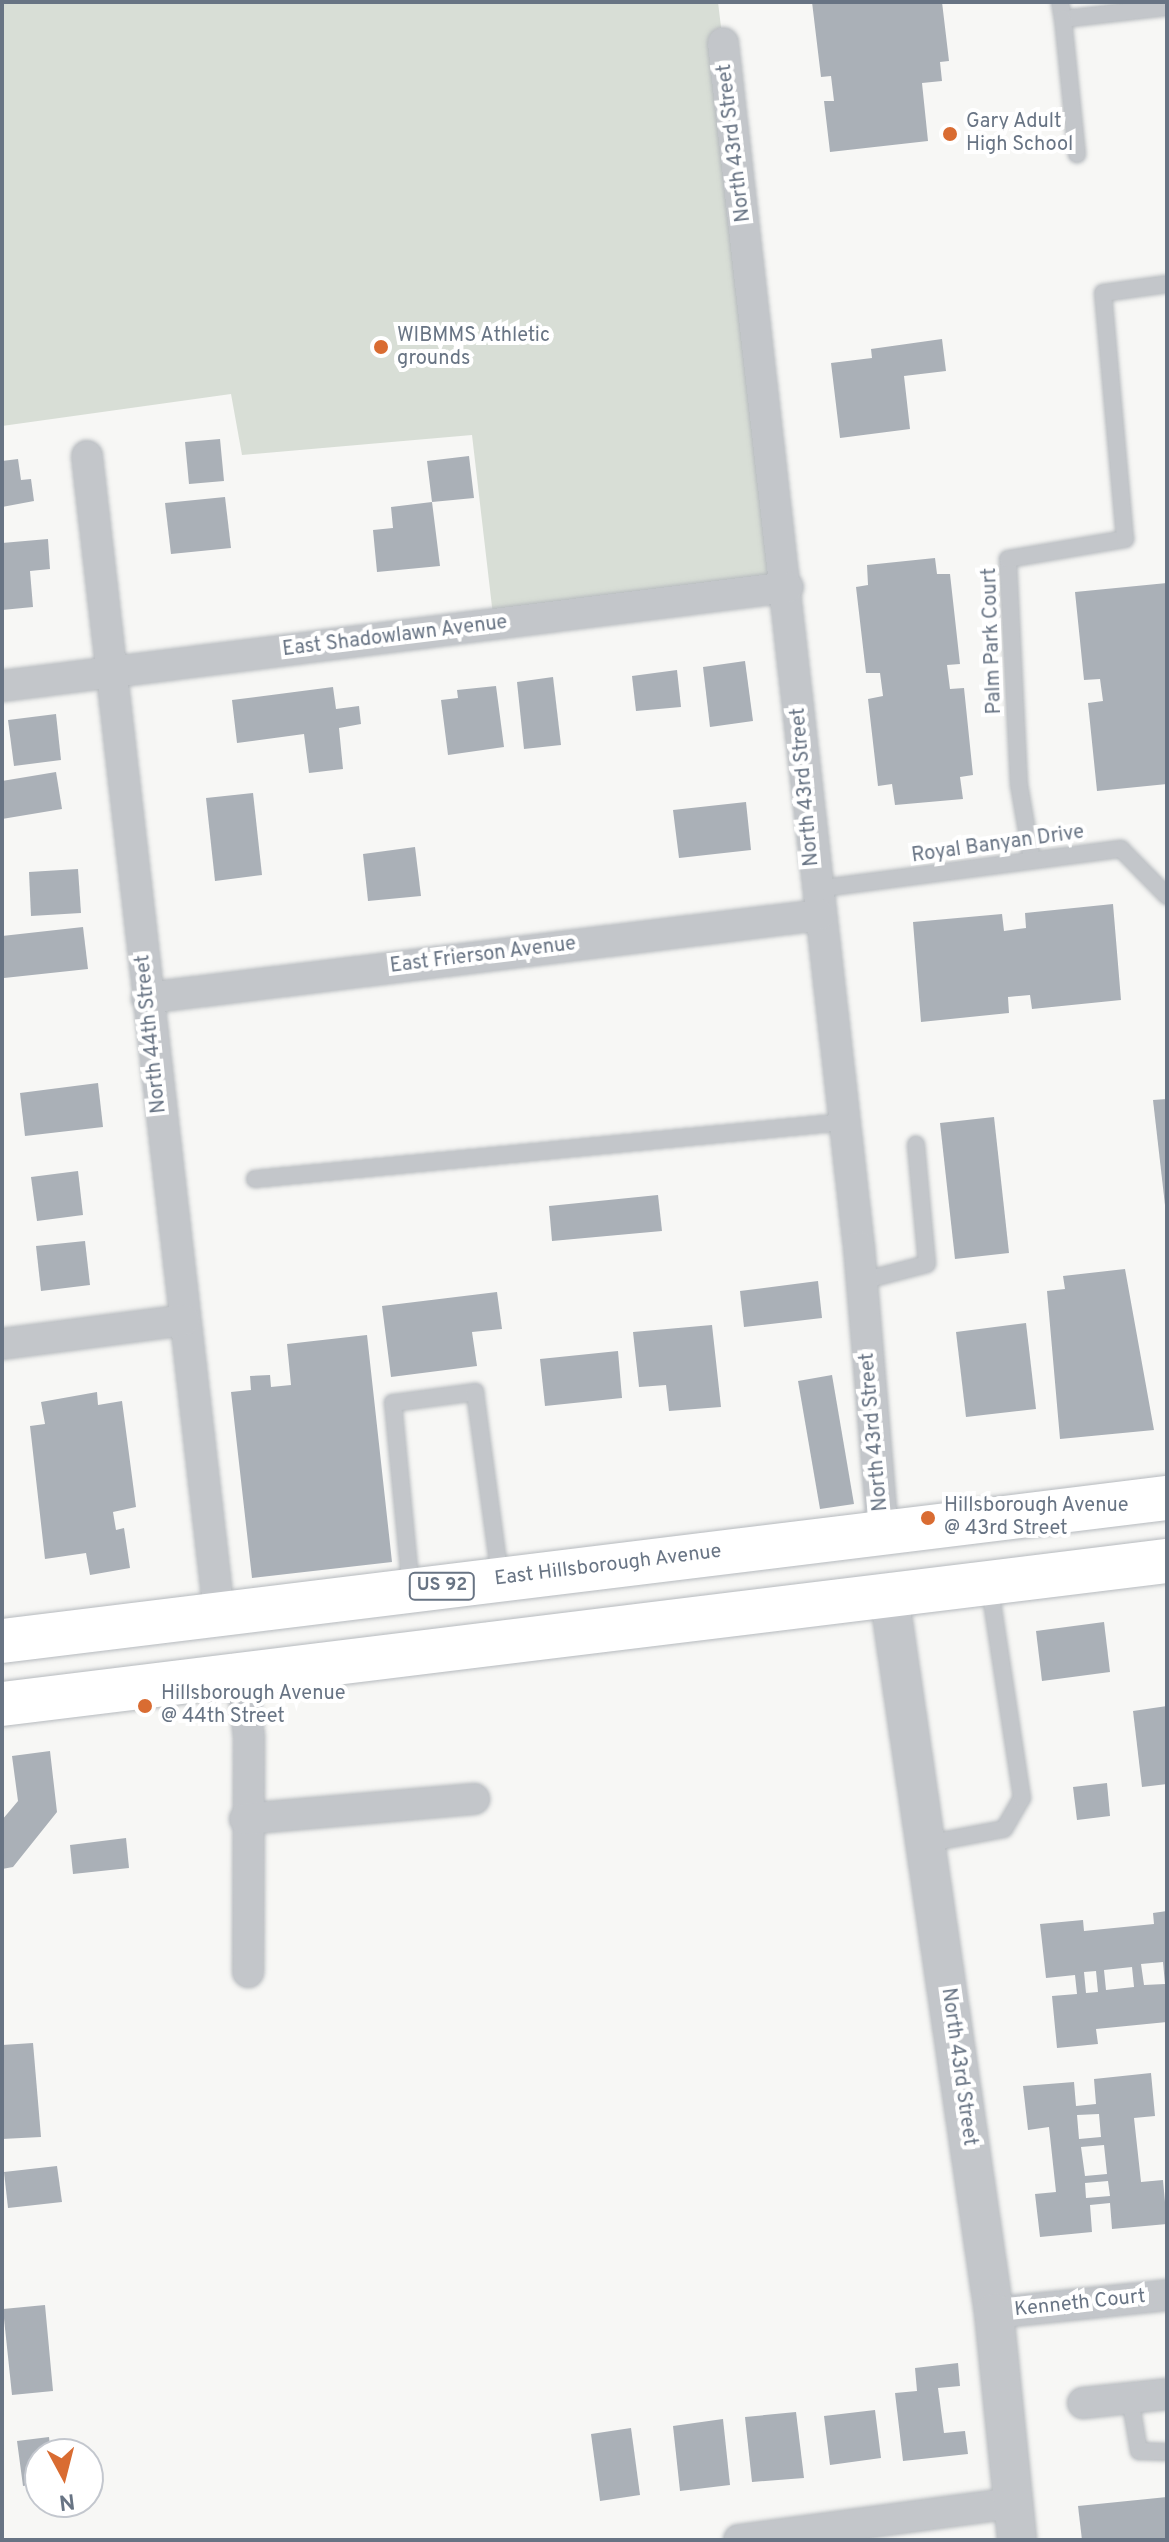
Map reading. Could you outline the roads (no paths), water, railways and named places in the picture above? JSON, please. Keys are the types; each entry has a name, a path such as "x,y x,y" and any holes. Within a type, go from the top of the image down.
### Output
{"main road":[{"name":"East Hillsborough Avenue","path":"2,1641 1167,1498"},
{"path":"889,1595 907,1566 951,1560 983,1520"},
{"path":"794,1606 817,1577 863,1571 883,1532"},
{"path":"2,1704 1167,1561"}],"street":[{"name":"North 43rd Street","path":"723,43 788,587 817,902 862,1281 883,1532"},
{"name":"North 44th Street","path":"87,456 219,1613"},
{"name":"East Shadowlawn Avenue","path":"2,686 788,587"},
{"name":"East Frierson Avenue","path":"147,998 817,902"},
{"path":"2,1344 184,1320"},
{"name":"North 43rd Street","path":"889,1595 994,2313 1017,2540"},
{"path":"242,1675 249,1737 245,1819 248,1972"},
{"path":"245,1819 474,1799"},
{"name":"Kenneth Court","path":"994,2313 1167,2295"},
{"path":"1083,2403 1167,2394"},
{"path":"739,2540 1011,2503"}],"lane":[{"path":"1060,2 1077,154"},
{"path":"1063,19 1167,7"},
{"name":"Palm Park Court","path":"1032,860 1019,785 1008,559 1125,539 1103,293 1167,284"},
{"name":"Royal Banyan Drive","path":"817,902 1032,860 1121,849 1167,896"},
{"path":"255,1179 844,1122"},
{"path":"862,1281 927,1264 916,1145"},
{"path":"411,1589 393,1403 475,1392 500,1578"},
{"path":"925,1844 1004,1829 1022,1798 989,1583"},
{"path":"1130,2398 1139,2451 1167,2452"}],"place":[{"name":"Gary Adult High School","path":"950,134"},
{"name":"WIBMMS Athletic grounds","path":"381,347"},
{"name":"Hillsborough Avenue @ 43rd Street","path":"928,1518"},
{"name":"Hillsborough Avenue @ 44th Street","path":"145,1706"}]}
